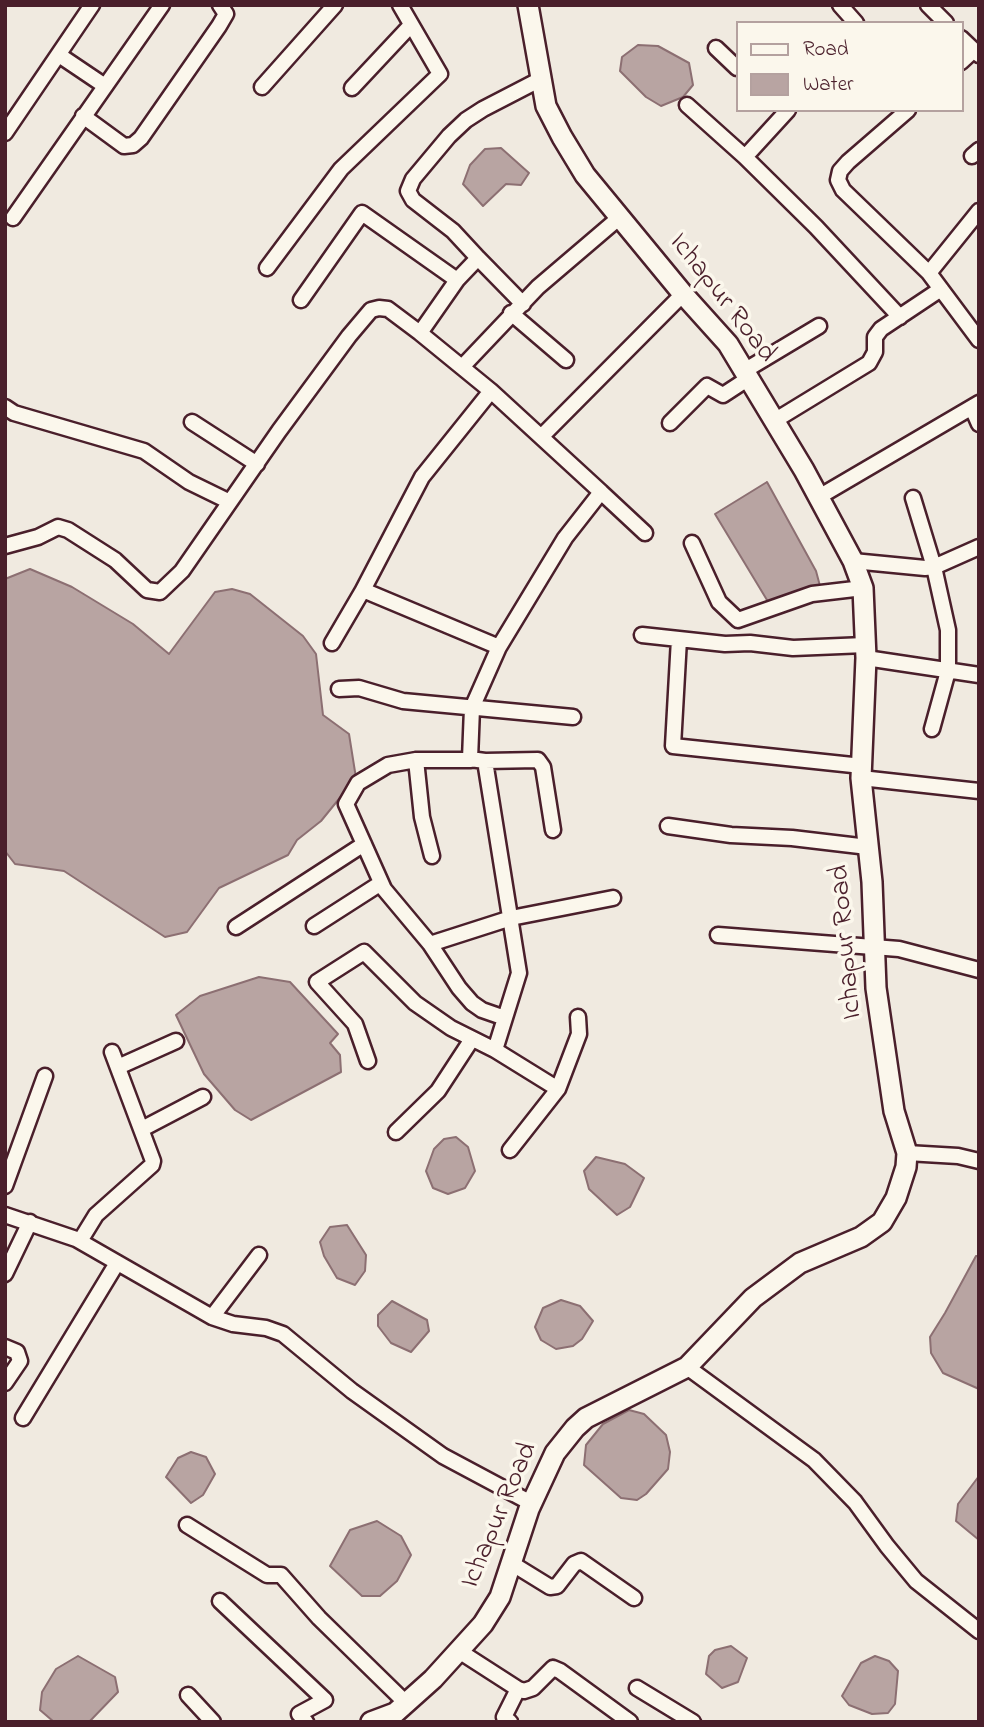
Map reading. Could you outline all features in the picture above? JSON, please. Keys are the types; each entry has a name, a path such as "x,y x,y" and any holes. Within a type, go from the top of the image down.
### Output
{"street":[{"path":"5,133 92,5"},
{"path":"8,220 162,5"},
{"path":"83,116 124,146 133,145 141,138 219,26 226,14 220,5"},
{"path":"262,87 335,5"},
{"path":"267,268 341,169 440,74 400,5"},
{"name":"Ichapur Road","path":"371,1722 401,1713 483,1624 497,1603 531,1503 555,1453 586,1418 687,1367 762,1291 800,1263 862,1237 882,1222 902,1183 907,1153 894,1111 876,988 862,772 866,652 863,588 853,561 804,470 728,344 682,294 585,174 562,138 546,106 528,5"},
{"path":"840,5 854,21"},
{"path":"928,5 944,21"},
{"path":"352,88 411,25"},
{"path":"963,40 976,52"},
{"path":"716,48 736,67"},
{"path":"59,55 105,86"},
{"path":"541,79 466,120 413,179 408,191 413,200 453,231 478,258 517,309 566,360"},
{"path":"687,105 816,227 900,317"},
{"path":"745,157 785,112"},
{"path":"906,112 848,162 840,171 838,180 843,190 929,273 979,340"},
{"path":"929,273 979,211"},
{"path":"301,300 362,213 457,280"},
{"path":"462,367 538,288 620,217"},
{"path":"420,333 457,280 478,258"},
{"path":"774,421 869,363 875,352 875,337 881,329 941,289"},
{"path":"541,437 682,294"},
{"path":"5,546 38,537 58,527 68,530 115,560 147,590 160,592 182,571 341,347 371,310 379,308 388,309 491,391 645,533"},
{"path":"670,423 707,386 723,395 746,374 818,326"},
{"path":"332,643 422,477 491,391"},
{"path":"817,498 975,406 979,424"},
{"path":"5,407 14,413 144,452 189,482 230,502"},
{"path":"192,422 257,464"},
{"path":"495,1050 519,973 511,918 478,760 472,708 499,647 565,538 601,492"},
{"path":"913,498 934,567 948,630 948,671 932,729"},
{"path":"692,543 719,602 738,620 812,594 863,588"},
{"path":"853,561 925,568 934,567 979,547"},
{"path":"363,590 499,647"},
{"path":"642,635 866,652 948,671 979,675"},
{"path":"679,639 673,746 979,791"},
{"path":"339,689 359,688 403,701 573,717"},
{"path":"416,760 422,817 432,856"},
{"path":"505,1018 482,1010 472,1003 430,944 397,906 381,883 346,804 358,783 388,765 416,760 538,760 543,767 553,830"},
{"path":"668,827 868,847"},
{"path":"236,926 364,844"},
{"path":"313,926 381,883"},
{"path":"430,944 511,918 613,898"},
{"path":"718,935 899,949 979,970"},
{"path":"368,1061 355,1024 317,982 364,952 415,1003 451,1028 495,1050 558,1089"},
{"path":"510,1150 558,1089 579,1034 578,1017"},
{"path":"396,1132 438,1091 472,1038"},
{"path":"118,1067 176,1041"},
{"path":"80,1241 96,1216 152,1165 151,1152 112,1052"},
{"path":"5,1186 45,1076"},
{"path":"142,1129 203,1097"},
{"path":"907,1153 958,1156 979,1161"},
{"path":"5,1214 80,1241 212,1317 283,1334 352,1391 443,1456 531,1503"},
{"path":"5,1274 30,1222"},
{"path":"212,1317 259,1255"},
{"path":"23,1418 117,1263"},
{"path":"5,1346 17,1352 20,1361 5,1383"},
{"path":"687,1367 814,1460 855,1502 916,1581 979,1631"},
{"path":"187,1525 267,1576 282,1575 401,1713"},
{"path":"511,1563 550,1587 558,1586 575,1564 581,1561 634,1598"},
{"path":"220,1601 325,1700 299,1713 306,1722"},
{"path":"459,1651 524,1691 533,1688 553,1668 630,1722"},
{"path":"638,1688 692,1722"},
{"path":"510,1722 504,1717 517,1689"},
{"path":"188,1695 213,1722"}],"water":[{"path":"638,45 658,46 689,63 693,85 683,97 661,106 646,97 620,71 622,57"},
{"path":"501,148 529,173 521,185 506,184 483,206 463,184 470,165 485,149"},
{"path":"767,482 816,571 820,586 770,605 715,514"},
{"path":"30,569 72,587 133,624 169,654 215,592 232,589 250,594 303,636 316,654 323,715 349,734 356,778 321,821 297,840 288,855 219,888 187,932 165,937 64,871 15,864 5,851 5,579"},
{"path":"259,977 290,982 338,1034 330,1043 340,1055 341,1072 251,1120 235,1110 204,1074 176,1015 200,996"},
{"path":"456,1137 468,1147 475,1171 465,1188 448,1194 433,1188 426,1171 434,1149 444,1139"},
{"path":"596,1157 625,1164 644,1178 630,1207 617,1215 589,1189 584,1171"},
{"path":"347,1225 366,1255 365,1271 355,1285 337,1278 324,1256 320,1242 330,1227"},
{"path":"976,1256 979,1256 979,1389 943,1373 931,1353 930,1337"},
{"path":"561,1300 580,1306 593,1321 582,1339 573,1346 556,1349 541,1340 535,1327 543,1308"},
{"path":"392,1301 427,1320 429,1331 411,1352 391,1343 378,1326 378,1315"},
{"path":"629,1410 644,1414 666,1435 670,1452 668,1469 646,1494 637,1500 621,1498 584,1465 586,1445 603,1424"},
{"path":"191,1452 206,1457 215,1474 203,1495 191,1503 166,1477 178,1458"},
{"path":"979,1476 979,1540 956,1521 958,1504"},
{"path":"377,1521 401,1536 411,1555 397,1581 380,1596 362,1596 330,1566 350,1530"},
{"path":"731,1646 747,1658 738,1682 722,1688 706,1674 709,1656 715,1650"},
{"path":"78,1656 115,1677 118,1692 89,1722 54,1722 40,1710 42,1692 56,1669"},
{"path":"875,1656 889,1661 898,1671 895,1704 888,1713 872,1714 849,1705 842,1696 861,1663"}]}
